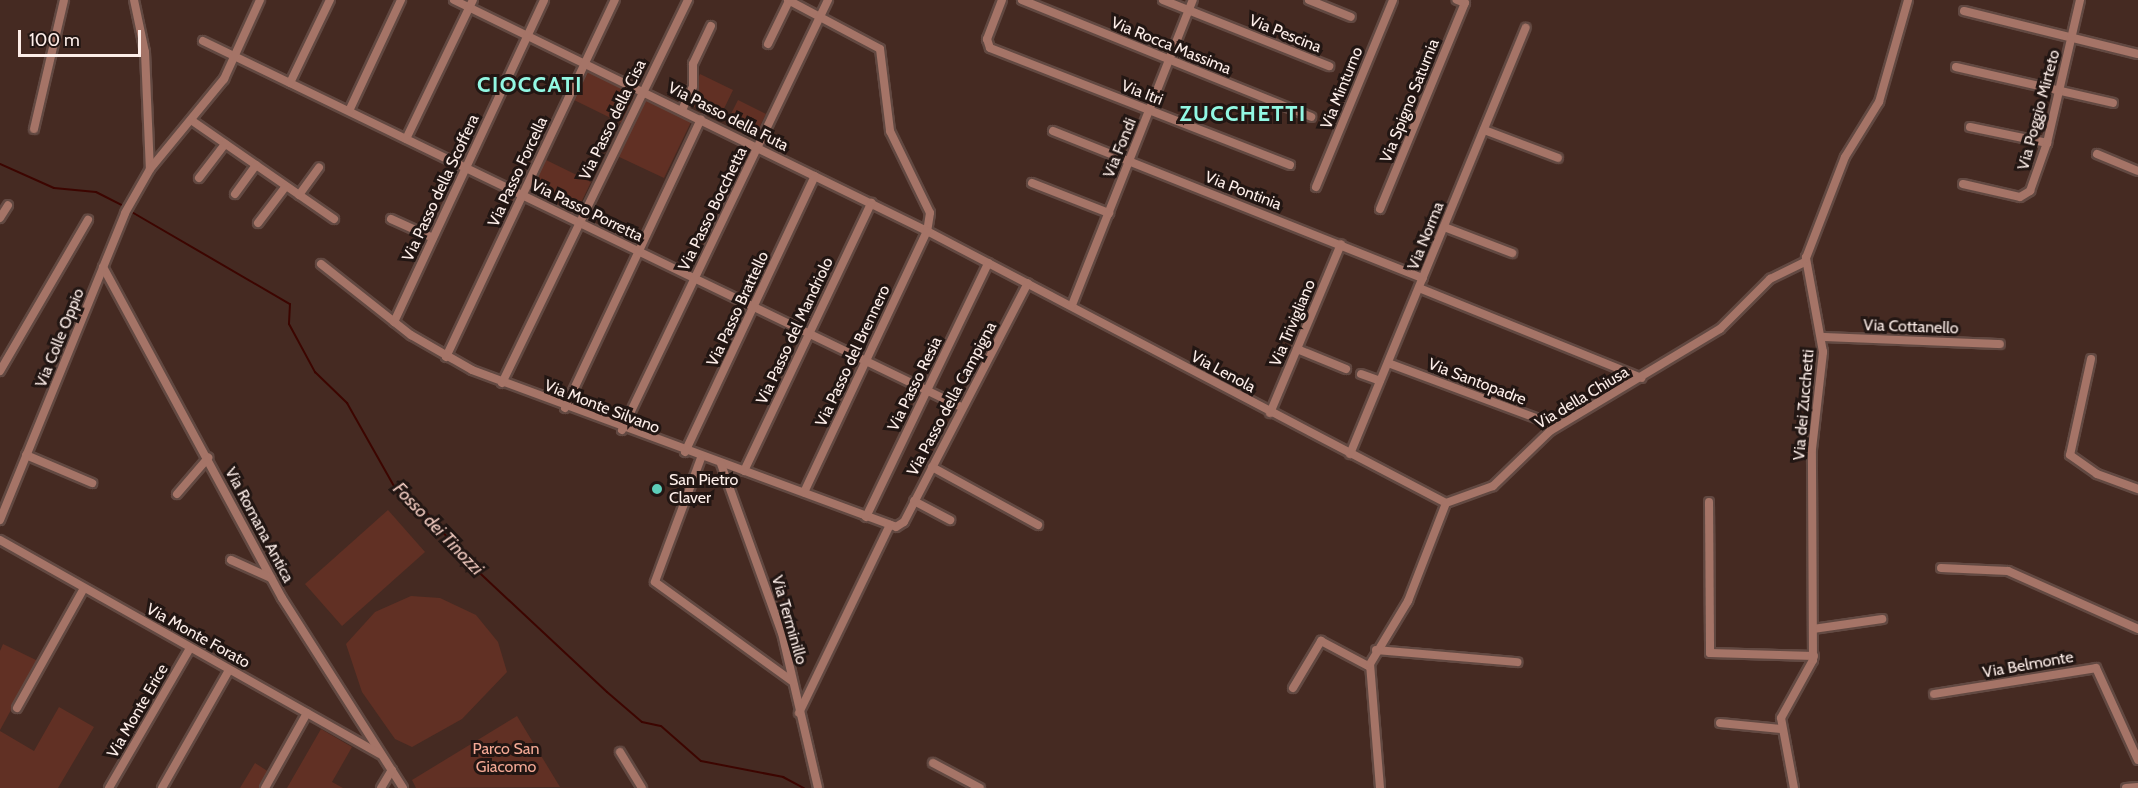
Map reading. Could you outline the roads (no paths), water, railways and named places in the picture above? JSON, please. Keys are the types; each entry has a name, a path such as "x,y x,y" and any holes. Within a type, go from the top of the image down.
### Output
{"street":[{"path":"34,129 64,0"},
{"path":"134,0 144,52 150,169"},
{"name":"Via Colle Oppio","path":"0,520 125,213 150,169 191,120 235,56 260,0"},
{"path":"290,83 330,0"},
{"path":"349,111 401,0"},
{"name":"Via Passo della Futa","path":"454,0 471,4 528,36 643,90 988,263"},
{"name":"Via Passo della Scoffera","path":"394,322 544,0"},
{"name":"Via Passo Forcella","path":"446,357 615,0"},
{"name":"Via Passo della Cisa","path":"502,383 688,0"},
{"path":"768,44 788,0 871,42 882,54 889,127 927,198 927,231"},
{"name":"Via Passo Bocchetta","path":"622,430 828,0"},
{"name":"Via Itri","path":"1002,0 987,44 1290,165"},
{"name":"Via Rocca Massima","path":"1022,0 1311,117"},
{"name":"Via Pescina","path":"1163,0 1329,66"},
{"name":"Via Fondi","path":"1072,305 1193,0"},
{"path":"1309,0 1351,17"},
{"name":"Via Minturno","path":"1316,187 1393,0"},
{"path":"1805,262 1845,157 1879,102 1908,0"},
{"name":"Via Poggio Mirteto","path":"1963,184 2026,196 2047,143 2080,0"},
{"name":"Via Spigno Saturnia","path":"1380,209 1461,2"},
{"path":"406,139 471,4"},
{"path":"1964,11 2138,54"},
{"path":"682,110 693,86 694,62 711,26"},
{"name":"Via Norma","path":"1350,454 1526,28"},
{"name":"Via Passo Porretta","path":"203,41 959,406"},
{"path":"1956,67 2113,103"},
{"path":"565,408 701,119"},
{"path":"191,120 334,219"},
{"path":"1970,127 2047,143"},
{"path":"1484,130 1558,158"},
{"name":"Via Pontinia","path":"1053,131 1423,278"},
{"path":"199,178 225,144"},
{"path":"2097,154 2138,171"},
{"path":"235,194 256,165"},
{"path":"299,195 319,167"},
{"name":"Via Passo Brattello","path":"685,452 815,176"},
{"path":"1032,183 1109,213"},
{"path":"258,223 286,186"},
{"name":"Via Passo del Mandriolo","path":"744,471 871,203"},
{"path":"0,218 8,205"},
{"path":"392,219 433,238"},
{"path":"0,371 88,220"},
{"path":"1444,227 1512,253"},
{"name":"Via Passo del Brennero","path":"804,492 927,231"},
{"name":"Via Trivigliano","path":"1270,413 1341,244"},
{"name":"Via dei Zucchetti","path":"1794,788 1781,729 1784,707 1807,680 1814,656 1812,449 1822,337 1805,262"},
{"name":"Via della Chiusa","path":"1446,503 1497,483 1557,426 1642,378 1731,321 1774,276 1805,262"},
{"name":"Via Lenola","path":"988,263 1072,305 1270,413 1446,503"},
{"name":"Via Passo Resia","path":"866,517 988,263"},
{"name":"Via Monte Silvano","path":"321,264 394,322 446,357 502,383 622,430 899,527"},
{"name":"Via Romana Antica","path":"103,267 272,578 403,788"},
{"name":"Via Passo della Campigna","path":"899,527 1028,283"},
{"path":"1419,288 1642,378"},
{"name":"Via Cottanello","path":"1822,337 2000,344"},
{"path":"1297,349 1346,369"},
{"path":"2091,359 2070,454 2097,474 2138,489"},
{"name":"Via Santopadre","path":"1388,363 1557,426"},
{"path":"1361,374 1380,381"},
{"path":"26,456 92,483"},
{"path":"177,494 208,458"},
{"path":"701,458 657,567 656,582 792,681"},
{"name":"Via Terminillo","path":"721,464 778,622 818,788"},
{"path":"932,466 1038,525"},
{"path":"914,501 950,520"},
{"path":"1709,502 1710,653 1814,656"},
{"path":"1380,788 1370,667 1376,650 1410,597 1446,503"},
{"path":"799,713 890,525"},
{"name":"Via Monte Forato","path":"0,540 382,755"},
{"path":"231,560 272,578"},
{"path":"1941,568 2008,571 2138,629"},
{"path":"17,708 84,588"},
{"path":"1813,629 1882,619"},
{"path":"1293,688 1318,642 1370,667"},
{"name":"Via Monte Erice","path":"109,788 190,648"},
{"path":"1376,650 1517,663"},
{"name":"Via Belmonte","path":"1934,694 2096,668 2138,760"},
{"path":"162,788 229,670"},
{"path":"265,788 307,713"},
{"path":"1720,723 1781,729"},
{"path":"620,752 642,788"},
{"path":"933,764 980,788"},
{"path":"381,788 392,770"},
{"path":"2126,788 2138,787"}],"waterway":[{"name":"Fosso dei Tinozzi","path":"0,164 54,188 96,192 126,207"},
{"name":"Fosso dei Tinozzi","path":"130,211 290,304 289,324 315,372 347,403 398,493 421,506 468,562 642,722 661,726 701,761 783,777 804,788"}],"place":[{"name":"San Pietro Claver","path":"657,489"}],"district":[{"name":"CIOCCATI","path":"530,85"},
{"name":"ZUCCHETTI","path":"1243,114"}],"park label":[{"name":"Parco San Giacomo","path":"506,758"}]}
